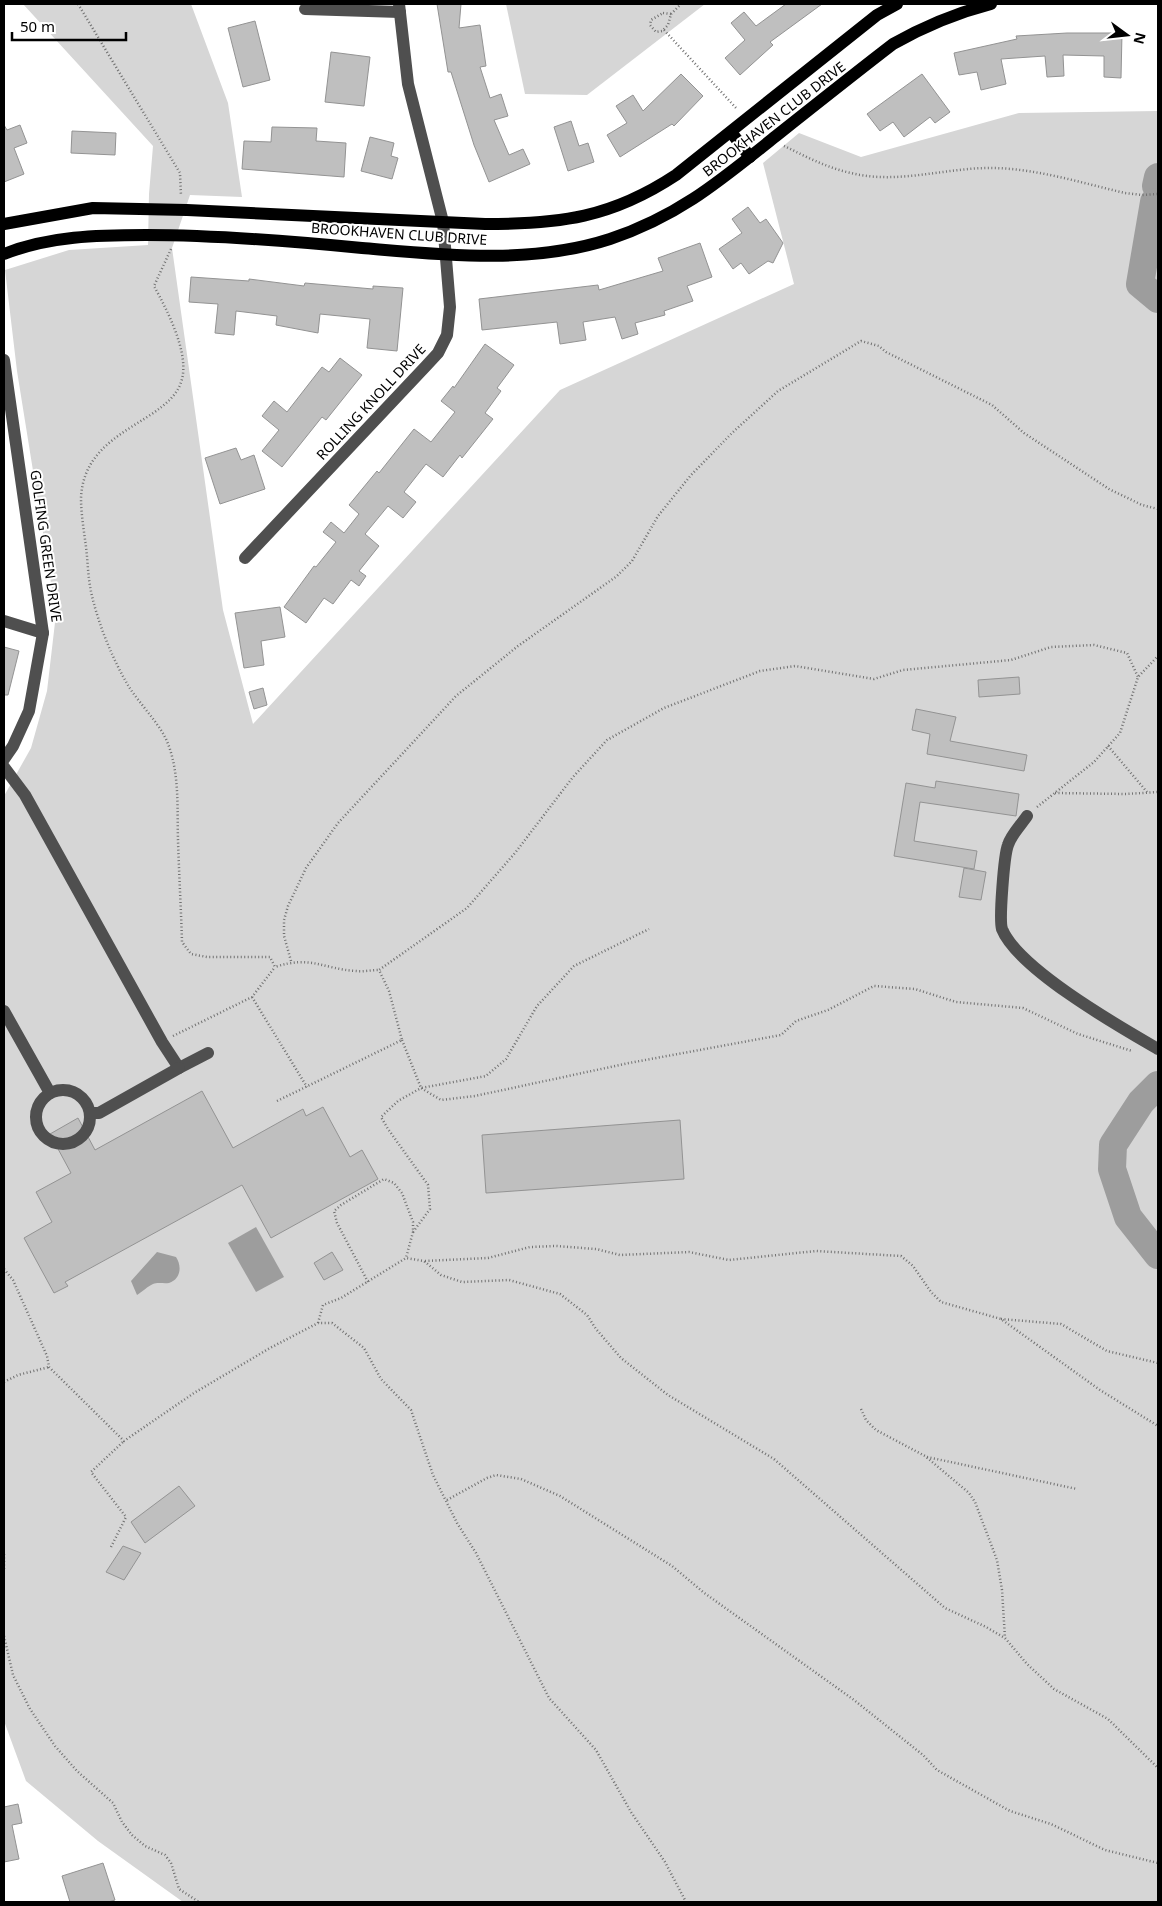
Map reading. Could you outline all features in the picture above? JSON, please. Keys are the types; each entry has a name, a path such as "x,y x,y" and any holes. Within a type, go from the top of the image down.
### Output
{"main road":[{"name":"BROOKHAVEN CLUB DRIVE","path":"4,224 93,208 529,224 609,211 650,192 676,175 877,15 897,4"},
{"name":"BROOKHAVEN CLUB DRIVE","path":"4,254 32,244 92,235 177,235 255,238 444,255 511,255 568,250 610,239 645,226 688,204 893,44 928,25 962,11 991,4"},
{"path":"731,132 750,156"}],"street":[{"path":"305,9 400,8"},
{"name":"ROLLING KNOLL DRIVE","path":"245,558 438,353 447,335 450,307 442,222 438,195 408,84 400,8"},
{"name":"GOLFING GREEN DRIVE","path":"4,360 43,633 29,711 13,746 4,759"},
{"path":"4,621 43,633"},
{"path":"4,766 25,795 162,1042 179,1068"},
{"path":"1027,816 1008,845 1003,886 1001,928 1016,950 1062,989 1157,1048"},
{"path":"4,1011 50,1093"},
{"path":"90,1113 99,1113 208,1053"},
{"path":"67,1090 75,1093 87,1104 90,1113 87,1129 74,1142 56,1144 47,1140 36,1125 35,1115 38,1106 50,1093 67,1090"}],"path":[{"path":"78,4 180,173 184,210"},
{"path":"671,14 663,13 651,20 650,25 653,30 659,32 664,30 671,14 682,4"},
{"path":"664,30 746,119"},
{"path":"770,140 815,161 851,174 888,177 928,175 956,169 1020,170 1125,193 1158,194"},
{"path":"177,235 154,286 172,319 183,366 182,378 178,390 170,399 117,435 99,452 87,473 81,497 92,596 112,654 129,686 166,739 173,764 178,803 182,942 191,954 207,957 270,957 275,966"},
{"path":"291,961 284,936 284,920 288,906 306,868 338,823 456,696 518,646 616,576 632,561 658,516 691,475 739,427 778,391 860,341 879,346 886,352 992,405 1024,433 1109,489 1142,505 1158,509"},
{"path":"162,1042 252,997 275,966 291,961 310,962 354,971 379,970 434,929 467,908 515,853 573,777 607,740 664,708 760,671 795,666 874,679 904,670 1011,660 1051,647 1094,645 1127,654 1138,677"},
{"path":"1027,816 1094,762 1120,733 1138,677 1158,656"},
{"path":"1108,746 1148,793"},
{"path":"1054,793 1158,792"},
{"path":"413,1232 430,1209 428,1185 381,1117 398,1101 421,1088 486,1076 506,1059 537,1006 574,966 649,929"},
{"path":"379,970 389,991 402,1040 421,1088 441,1100 475,1096 629,1063 781,1035 796,1021 828,1010 874,986 915,989 956,1002 1023,1008 1078,1034 1134,1052"},
{"path":"252,997 307,1087"},
{"path":"277,1101 402,1040"},
{"path":"368,1282 337,1223 334,1211 384,1179 394,1183 402,1193 412,1222 413,1232 406,1258"},
{"path":"318,1323 323,1306 341,1298 406,1258 424,1261 488,1258 530,1247 596,1249 620,1254 689,1252 729,1260 816,1251 888,1254 901,1256 913,1266 931,1292 941,1302 1001,1319 1061,1324 1107,1351 1158,1363"},
{"path":"424,1261 441,1274 462,1282 509,1280 560,1294 587,1315 596,1329 622,1358 668,1395 774,1459 946,1608 1005,1638 1027,1664 1054,1689 1108,1719 1158,1768"},
{"path":"4,1269 13,1280 48,1356 49,1367 124,1441"},
{"path":"1001,1319 1100,1390 1158,1426"},
{"path":"111,1547 126,1517 91,1472 124,1441 194,1393 270,1348 318,1323 332,1323 364,1348 381,1379 411,1410 433,1475 549,1698 596,1750 631,1812 665,1862 686,1902"},
{"path":"4,1382 18,1375 49,1367"},
{"path":"860,1409 866,1420 876,1430 926,1456 969,1493 975,1502 997,1560 1002,1590 1005,1638"},
{"path":"926,1456 1077,1489"},
{"path":"447,1500 496,1475 521,1480 560,1496 672,1566 703,1592 854,1700 917,1750 937,1770 1010,1811 1051,1824 1105,1850 1158,1863"},
{"path":"4,1554 4,1570"},
{"path":"4,1636 13,1675 30,1709 55,1746 77,1771 113,1803 122,1822 132,1835 145,1846 156,1849 165,1855 172,1863 179,1889 199,1902"}],"shaded area":[{"path":"23,4 191,4 228,103 242,197 190,195 172,248 223,610 253,724 560,390 794,284 763,163 799,133 861,157 1019,113 1158,111 1158,1902 183,1902 98,1841 26,1781 4,1721 4,796 31,748 47,691 56,614 17,371 5,270 69,250 148,245 149,194 153,146"},
{"path":"506,4 705,4 587,95 525,94"},
{"path":"256,1227 284,1277 256,1292 228,1243"},
{"path":"157,1252 176,1257 180,1268 178,1275 176,1279 169,1283 153,1284 137,1295 131,1281"}],"building":[{"path":"437,4 461,4 459,28 480,25 486,66 480,67 490,98 501,94 508,116 494,120 509,155 523,149 530,164 489,182 474,145 451,72 448,72"},
{"path":"786,4 822,4 770,42 773,45 740,75 725,58 745,40 731,23 744,12 756,26"},
{"path":"255,21 270,80 243,87 228,28"},
{"path":"1067,33 1122,33 1121,78 1104,77 1104,56 1063,55 1064,76 1047,77 1045,56 1001,59 1006,84 981,90 977,72 959,75 954,53 1017,39 1016,36"},
{"path":"331,52 370,57 364,106 325,102"},
{"path":"681,74 703,96 674,126 672,124 620,157 607,135 627,123 616,106 633,95 643,111"},
{"path":"922,74 950,112 935,123 930,117 904,137 893,122 880,131 867,114"},
{"path":"571,121 579,146 588,143 594,162 568,171 554,127"},
{"path":"4,125 7,130 20,125 27,143 14,148 24,174 4,182"},
{"path":"272,127 317,128 316,141 346,143 344,177 242,169 244,141 271,142"},
{"path":"72,131 116,133 115,155 71,153"},
{"path":"370,137 394,143 391,156 398,158 392,179 361,171"},
{"path":"748,207 760,223 766,219 783,243 773,263 768,261 749,274 741,263 733,269 719,249 742,233 732,219"},
{"path":"700,243 712,277 687,286 693,301 664,311 665,315 635,323 638,334 622,339 615,317 583,322 586,340 560,344 557,322 482,330 479,299 598,285 599,290 663,271 658,258"},
{"path":"191,277 249,281 249,279 304,286 305,283 373,289 373,286 403,288 397,351 367,348 370,319 320,314 318,333 276,325 277,316 236,311 234,335 215,333 218,304 189,302"},
{"path":"485,344 514,365 497,388 501,391 485,413 493,419 462,458 460,455 443,477 426,464 404,492 416,502 403,518 388,506 365,534 379,546 359,571 366,576 359,586 351,580 333,604 324,598 306,623 284,607 314,566 316,567 336,542 323,532 331,522 344,533 359,514 349,505 377,471 379,473 414,429 431,442 455,412 441,401 453,386 454,388"},
{"path":"340,358 362,375 326,420 322,417 282,467 262,451 279,430 262,416 274,401 287,412 322,367 329,372"},
{"path":"236,448 241,460 254,455 265,489 220,504 205,458"},
{"path":"280,607 285,637 261,641 264,665 244,668 235,613"},
{"path":"4,647 19,651 8,695 4,695"},
{"path":"1019,677 1020,694 979,697 978,680"},
{"path":"263,688 267,705 254,709 249,692"},
{"path":"916,709 956,717 950,741 1027,755 1024,771 927,754 930,734 912,730"},
{"path":"936,781 1019,794 1016,816 920,802 914,841 977,851 974,869 894,856 906,783 935,788"},
{"path":"964,868 986,872 981,900 959,897"},
{"path":"202,1091 233,1148 303,1109 306,1116 323,1107 350,1157 362,1150 378,1179 271,1238 242,1185 65,1282 68,1286 54,1293 24,1238 52,1222 36,1192 71,1173 50,1134 78,1118 95,1150"},
{"path":"680,1120 684,1179 486,1193 482,1135"},
{"path":"332,1252 343,1270 324,1280 314,1263"},
{"path":"179,1486 195,1506 145,1543 131,1522"},
{"path":"123,1546 141,1553 124,1580 106,1572"},
{"path":"18,1804 22,1823 12,1825 19,1859 4,1862 4,1807"},
{"path":"103,1863 115,1900 108,1902 70,1902 62,1876"}],"waterway":[{"path":"1156,186 1158,177"},
{"path":"1154,202 1140,284 1158,299"},
{"path":"1158,1085 1141,1102 1113,1145 1112,1169 1128,1217 1158,1255"}]}
